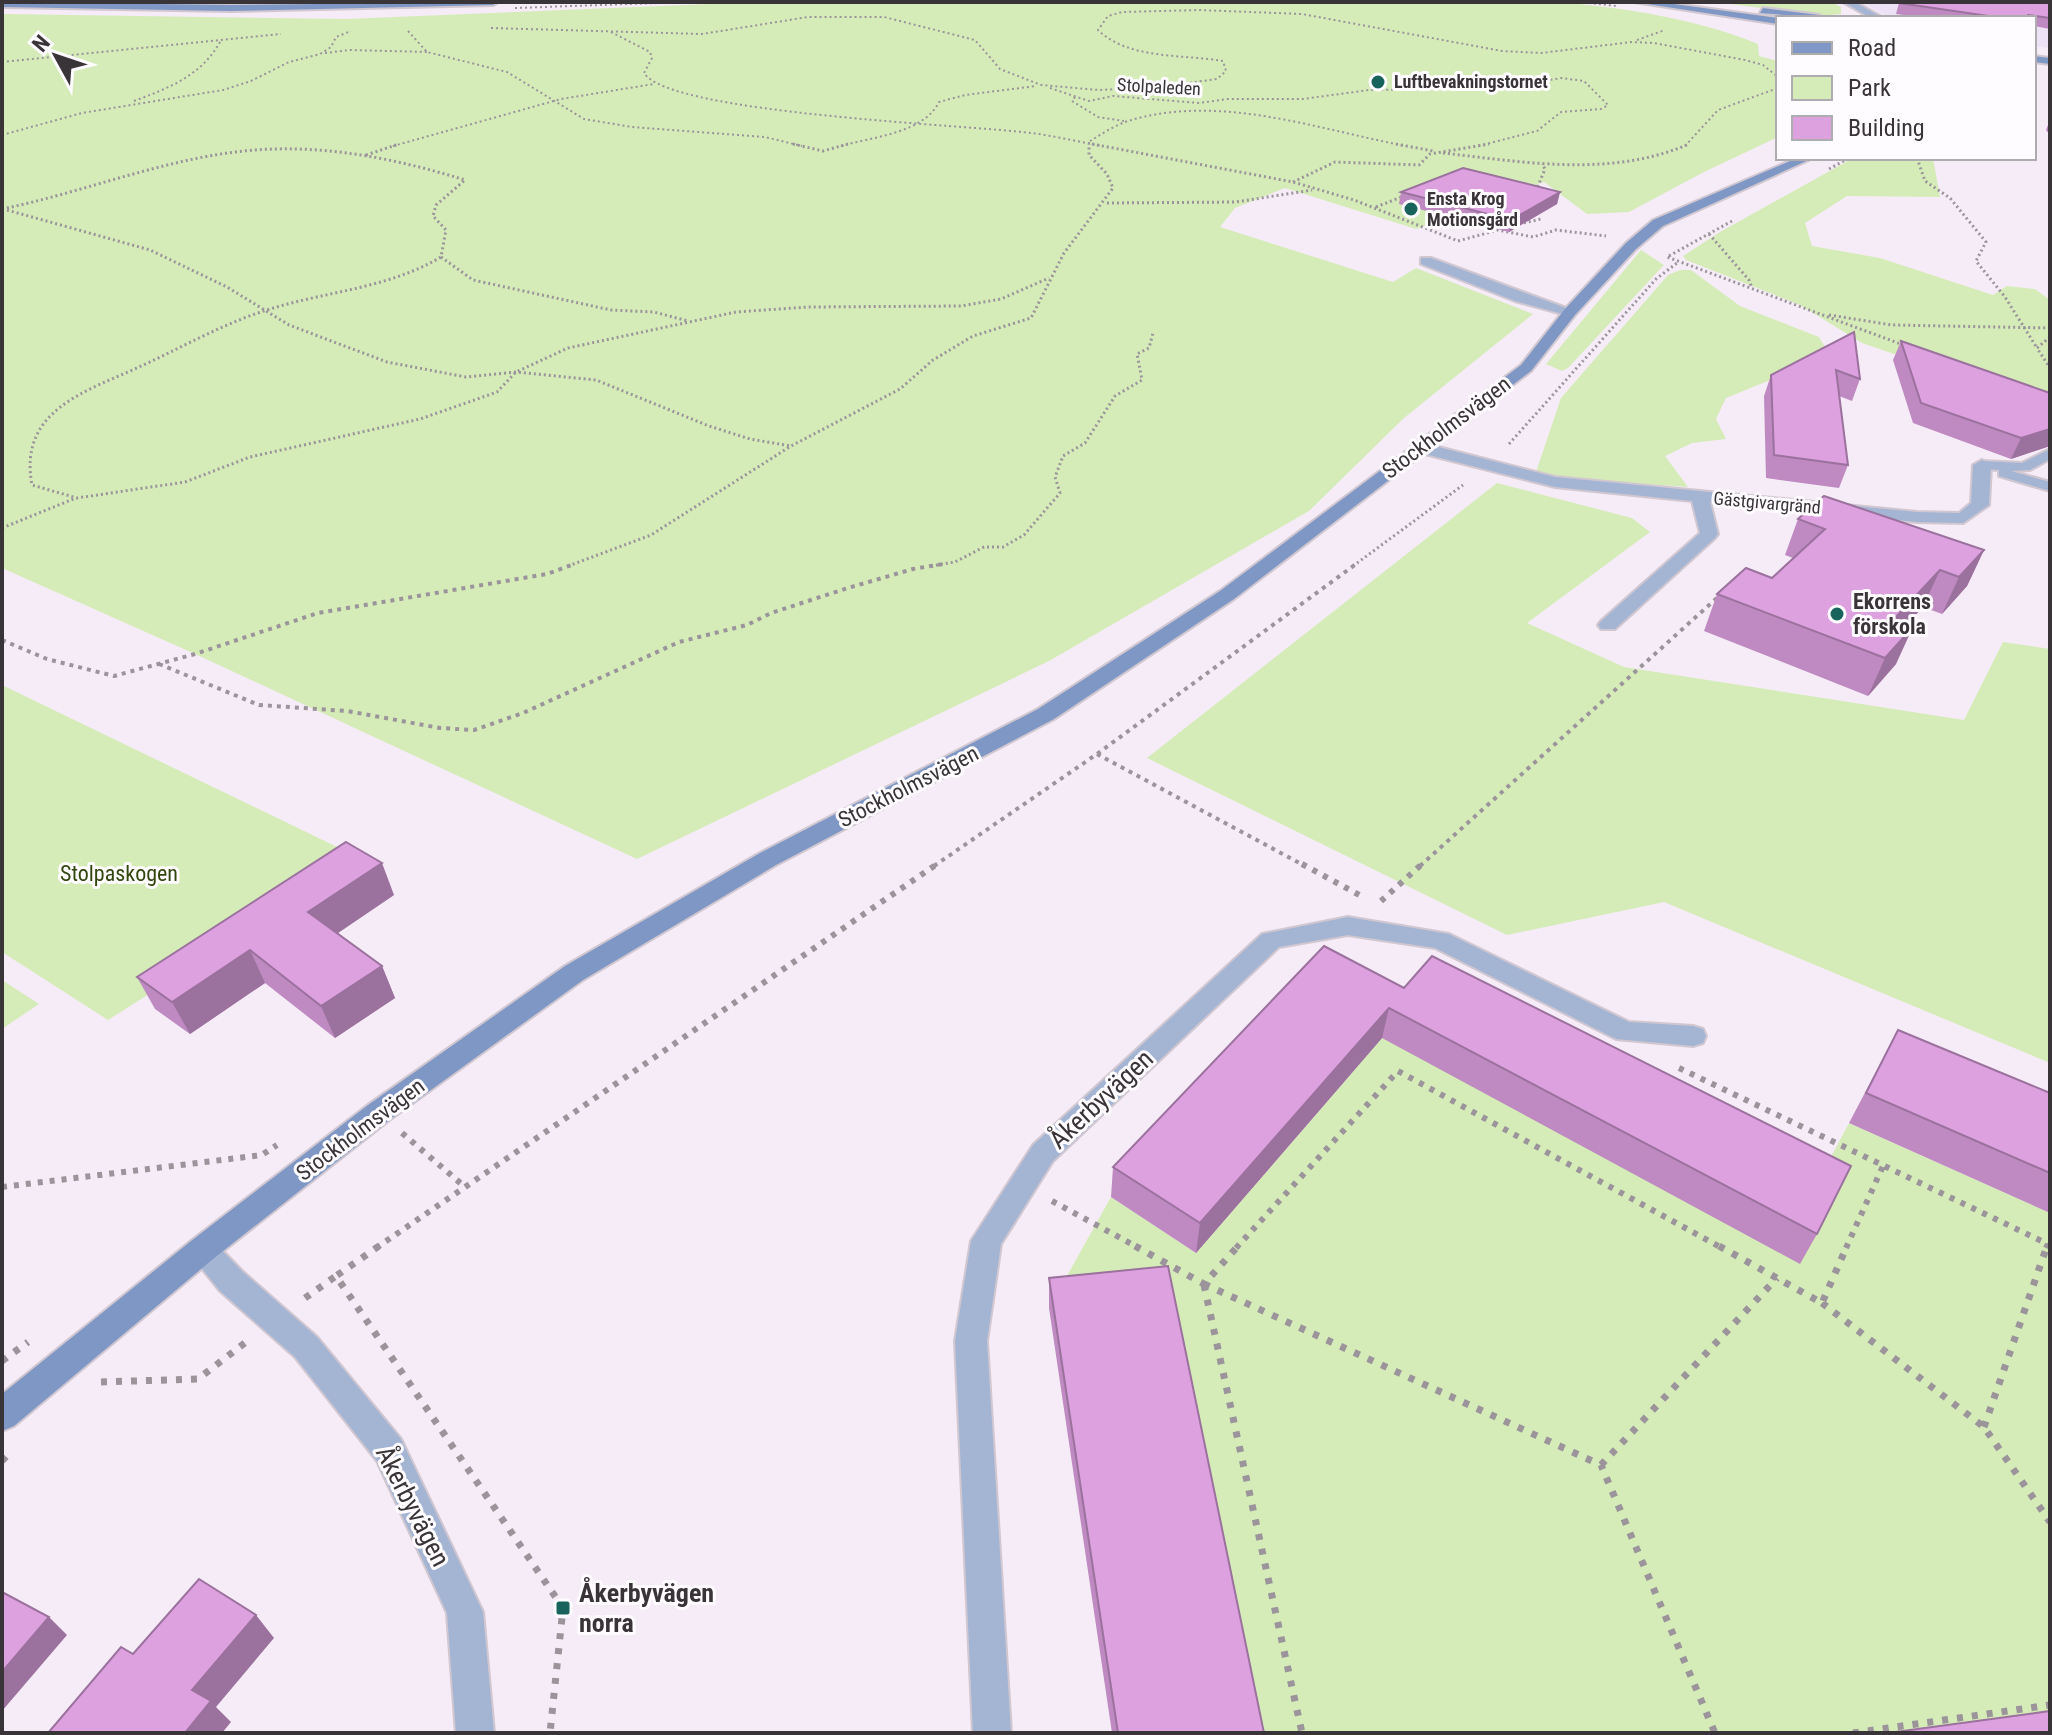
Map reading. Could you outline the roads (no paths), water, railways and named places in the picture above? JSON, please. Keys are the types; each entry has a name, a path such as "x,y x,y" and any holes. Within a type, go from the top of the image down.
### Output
{"main road":[{"path":"2,4 231,8 493,2"},
{"path":"1639,2 1776,21"},
{"path":"1693,2 1803,16"},
{"name":"Stockholmsvägen","path":"2,1415 202,1250 378,1113 600,958 768,859 1046,714 1227,595 1526,368 1570,312 1631,246 1658,223 1802,160"}],"street":[{"path":"1850,6 1873,16"},
{"path":"1426,261 1520,298 1570,312"},
{"name":"Gästgivargränd","path":"1419,447 1555,482 1963,518 1980,505 1982,465"},
{"name":"Gästgivargränd","path":"1608,625 1709,534 1700,497"},
{"name":"Åkerbyvägen","path":"992,1733 971,1341 986,1241 1043,1153 1271,940 1348,926 1440,940 1625,1032 1693,1036"},
{"name":"Åkerbyvägen","path":"202,1250 306,1347 389,1450 465,1612 475,1733"}],"lane":[{"path":"1982,465 2025,467 2050,453"},
{"path":"1982,465 2050,487"}],"place":[{"name":"Luftbevakningstornet","path":"1378,82"},
{"name":"Ensta Krog Motionsgård","path":"1411,209"},
{"name":"Ekorrens förskola","path":"1837,614"},
{"name":"Åkerbyvägen norra","path":"563,1608"}],"park label":[{"name":"Stolpaskogen","path":"119,873"}]}
